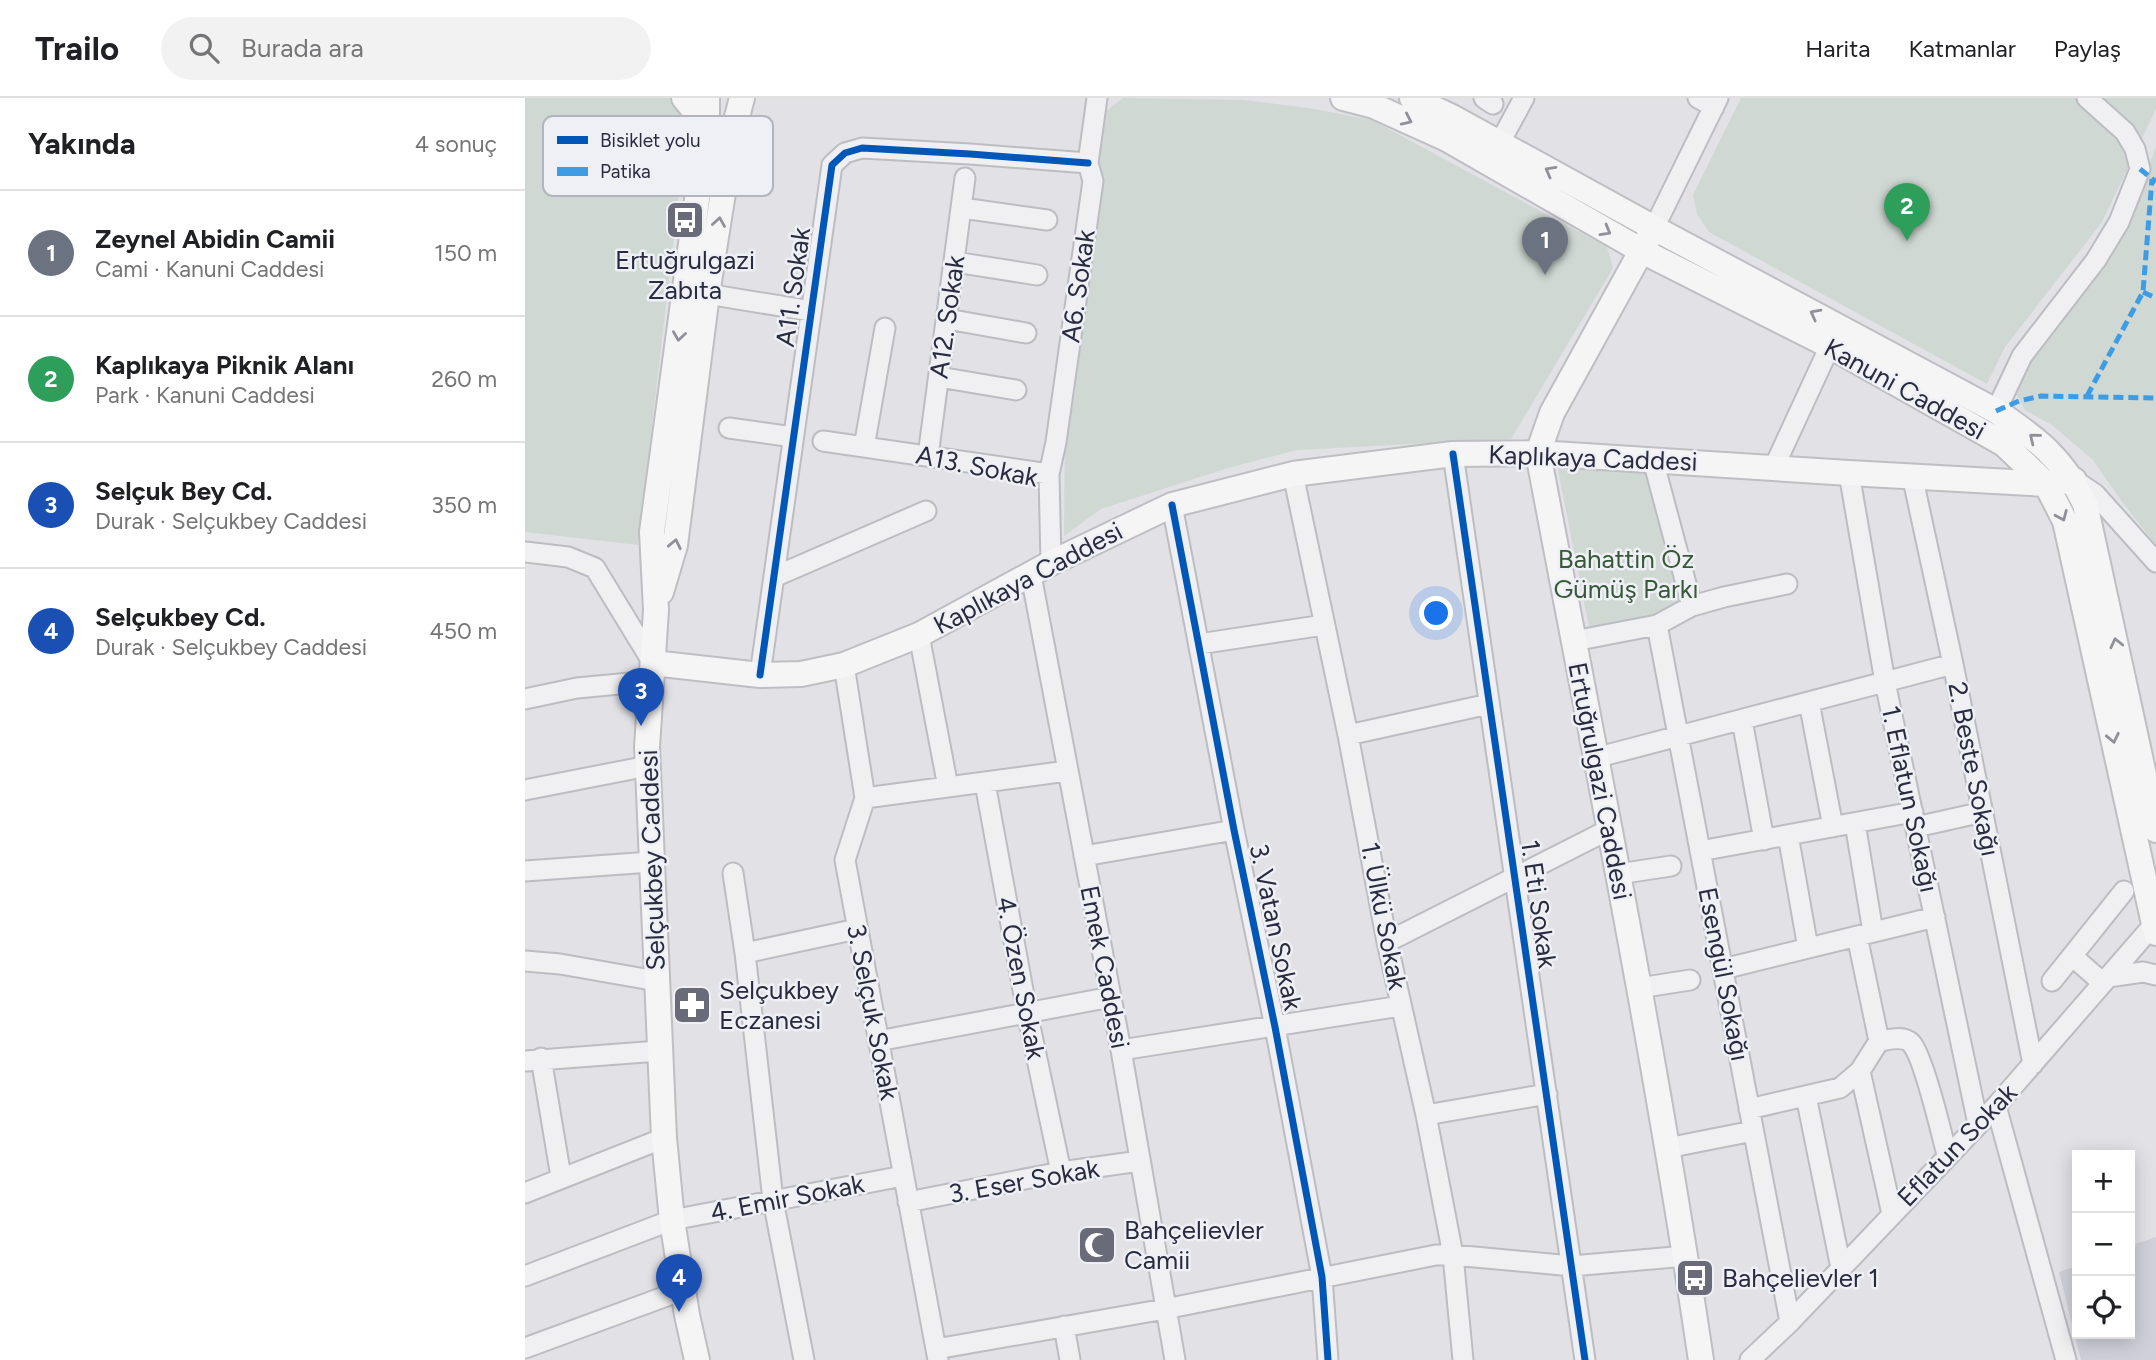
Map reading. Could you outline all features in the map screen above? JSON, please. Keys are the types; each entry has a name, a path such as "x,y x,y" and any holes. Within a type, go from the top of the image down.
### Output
{"main road":[{"path":"684,98 699,116"},
{"name":"Selçukbey Caddesi","path":"707,98 707,116"},
{"name":"Selçukbey Caddesi","path":"737,116 742,98"},
{"path":"747,116 761,98"},
{"name":"Kanuni Caddesi","path":"1343,98 1374,106 1447,139 1641,251 1830,346 2004,444 2046,484 2065,521 2155,926"},
{"name":"Kanuni Caddesi","path":"1412,98 1996,411 2050,452 2074,481 2085,504 2156,830"},
{"name":"Selçukbey Caddesi","path":"697,1360 672,1220 664,1138 647,747 656,610 652,532 698,196"},
{"name":"Selçukbey Caddesi","path":"656,610 675,545 707,294 723,196"},
{"path":"1538,453 1552,413 1654,228"},
{"name":"Kaplıkaya Caddesi","path":"652,672 801,674 844,665 919,635 1041,569 1172,505 1293,474 1453,454 1538,453 2046,484 2074,481"},
{"name":"Ertuğrulgazi Caddesi","path":"1538,453 1639,988 1702,1360"}],"street":[{"name":"A6. Sokak","path":"1049,474 1056,442 1093,181 1088,163 1097,98"},
{"path":"1499,144 1524,98"},
{"path":"1996,411 2021,356 2096,260 2119,222 2140,169 2135,149 2125,132 2087,98"},
{"path":"1654,228 1713,100"},
{"name":"A11. Sokak","path":"760,675 832,165 845,153 862,148 1088,163"},
{"name":"A12. Sokak","path":"928,456 965,178"},
{"path":"962,208 1047,220"},
{"path":"955,262 1037,275"},
{"path":"707,294 811,310"},
{"path":"947,319 1026,333"},
{"path":"864,447 885,328"},
{"path":"1775,467 1830,346"},
{"path":"939,377 1016,390"},
{"path":"729,428 793,437"},
{"name":"A13. Sokak","path":"823,441 1049,474 1041,569"},
{"name":"1. Eti Sokak","path":"1453,454 1585,1360"},
{"path":"1653,460 1692,606"},
{"name":"1. Eflatun Sokağı","path":"1849,473 1885,682 1978,1124"},
{"name":"1. Ülkü Sokak","path":"1293,474 1453,1255 1463,1360"},
{"name":"2. Beste Sokağı","path":"1912,475 1953,664 2033,1064"},
{"path":"2074,481 2095,494 2156,562"},
{"name":"3. Vatan Sokak","path":"1172,505 1322,1277 1328,1360"},
{"path":"774,577 926,511"},
{"path":"525,552 568,557 594,568 652,672 525,699"},
{"name":"Emek Caddesi","path":"1041,569 1067,771 1121,1049 1175,1360"},
{"path":"1574,641 1657,625 1692,606 1787,584"},
{"path":"1199,643 1324,625"},
{"name":"Esengül Sokağı","path":"1657,625 1790,1322"},
{"path":"919,635 949,788"},
{"path":"1595,758 1953,664"},
{"name":"3. Selçuk Sokak","path":"844,665 865,798 845,860 937,1354"},
{"path":"1809,702 1833,827"},
{"path":"1348,735 1489,704"},
{"path":"1742,720 1765,840"},
{"path":"525,790 648,766"},
{"path":"865,798 1067,771"},
{"name":"4. Özen Sokak","path":"985,783 1027,1012 1061,1172"},
{"path":"1700,851 1855,823 1983,812"},
{"path":"1749,1109 1840,1088 1860,1071 1879,1041 1865,934 1855,823"},
{"name":"3. Vatan Sokak","path":"1084,856 1234,830"},
{"path":"1387,942 1610,830"},
{"path":"1788,835 1808,948"},
{"path":"525,871 651,862"},
{"path":"1618,874 1671,866"},
{"path":"733,873 745,953 773,1200 804,1360"},
{"path":"2052,981 2124,891"},
{"path":"1723,969 1935,918"},
{"name":"Eflatun Sokak","path":"1750,1360 1790,1322 1996,1106 2155,926"},
{"path":"745,953 857,929"},
{"path":"2072,956 2105,980 2143,972 2156,975"},
{"path":"525,961 560,964 657,981"},
{"path":"1639,988 1690,980"},
{"path":"878,1041 1111,997"},
{"path":"1121,1049 1401,1006"},
{"path":"1879,1041 1904,1039 1912,1044 1922,1066 1947,1155"},
{"path":"561,1177 533,1059 659,1051"},
{"path":"1860,1071 1892,1214"},
{"path":"1426,1115 1547,1094"},
{"path":"1806,1096 1841,1269"},
{"path":"1996,1106 2066,1360"},
{"path":"1667,1149 1753,1130"},
{"path":"525,1193 664,1138"},
{"name":"3. Eser Sokak","path":"908,1202 1061,1172 1139,1161"},
{"name":"4. Emir Sokak","path":"525,1276 672,1220 903,1176"},
{"path":"937,1354 1064,1326 1165,1309 1436,1255 1571,1266 1686,1256"},
{"path":"536,1350 683,1290"},
{"path":"1064,1326 1070,1360"}],"shaded area":[{"path":"2156,1237 2156,1360 2081,1360 2076,1339 2135,1339 2135,1244"},
{"path":"2072,1268 2072,1324 2059,1272"}],"green space":[{"path":"525,98 673,98 688,116 543,116 543,196 679,196 638,545 525,532"},
{"path":"1123,98 1244,100 1309,108 1372,120 1607,247 1613,268 1511,439 1297,450 1228,468 1101,509 1064,536 1065,424 1106,111"},
{"path":"1741,98 2156,98 2156,109 2102,222 2005,347 1987,384 1709,232 1697,214 1693,195"},
{"path":"2156,147 2156,545 2092,459 2052,425 2025,410 2016,394 2025,361 2122,234"},
{"name":"Bahattin Öz Gümüş Parkı","path":"1565,466 1652,473 1680,601 1649,620 1589,627 1558,470"}],"marked path":[{"path":"2140,169 2156,182"},
{"path":"2087,396 2143,292 2152,179"},
{"path":"2143,292 2156,298"},
{"path":"1996,411 2019,401 2041,396 2156,398"}],"cycle path":[{"path":"760,675 832,165 845,153 862,148 1088,163"},
{"path":"1453,454 1585,1360"},
{"path":"1172,505 1322,1277 1328,1360"}],"place":[{"name":"Ertuğrulgazi Zabıta","path":"685,220"},
{"name":"Kaplıkaya Piknik Alanı","path":"1907,241"},
{"name":"Zeynel Abidin Camii","path":"1545,275"},
{"name":"Selçuk Bey Cd.","path":"641,726"},
{"name":"Selçukbey Eczanesi","path":"692,1005"},
{"name":"Bahçelievler Camii","path":"1097,1245"},
{"name":"Bahçelievler 1","path":"1695,1278"},
{"name":"Selçukbey Cd.","path":"679,1312"}]}
